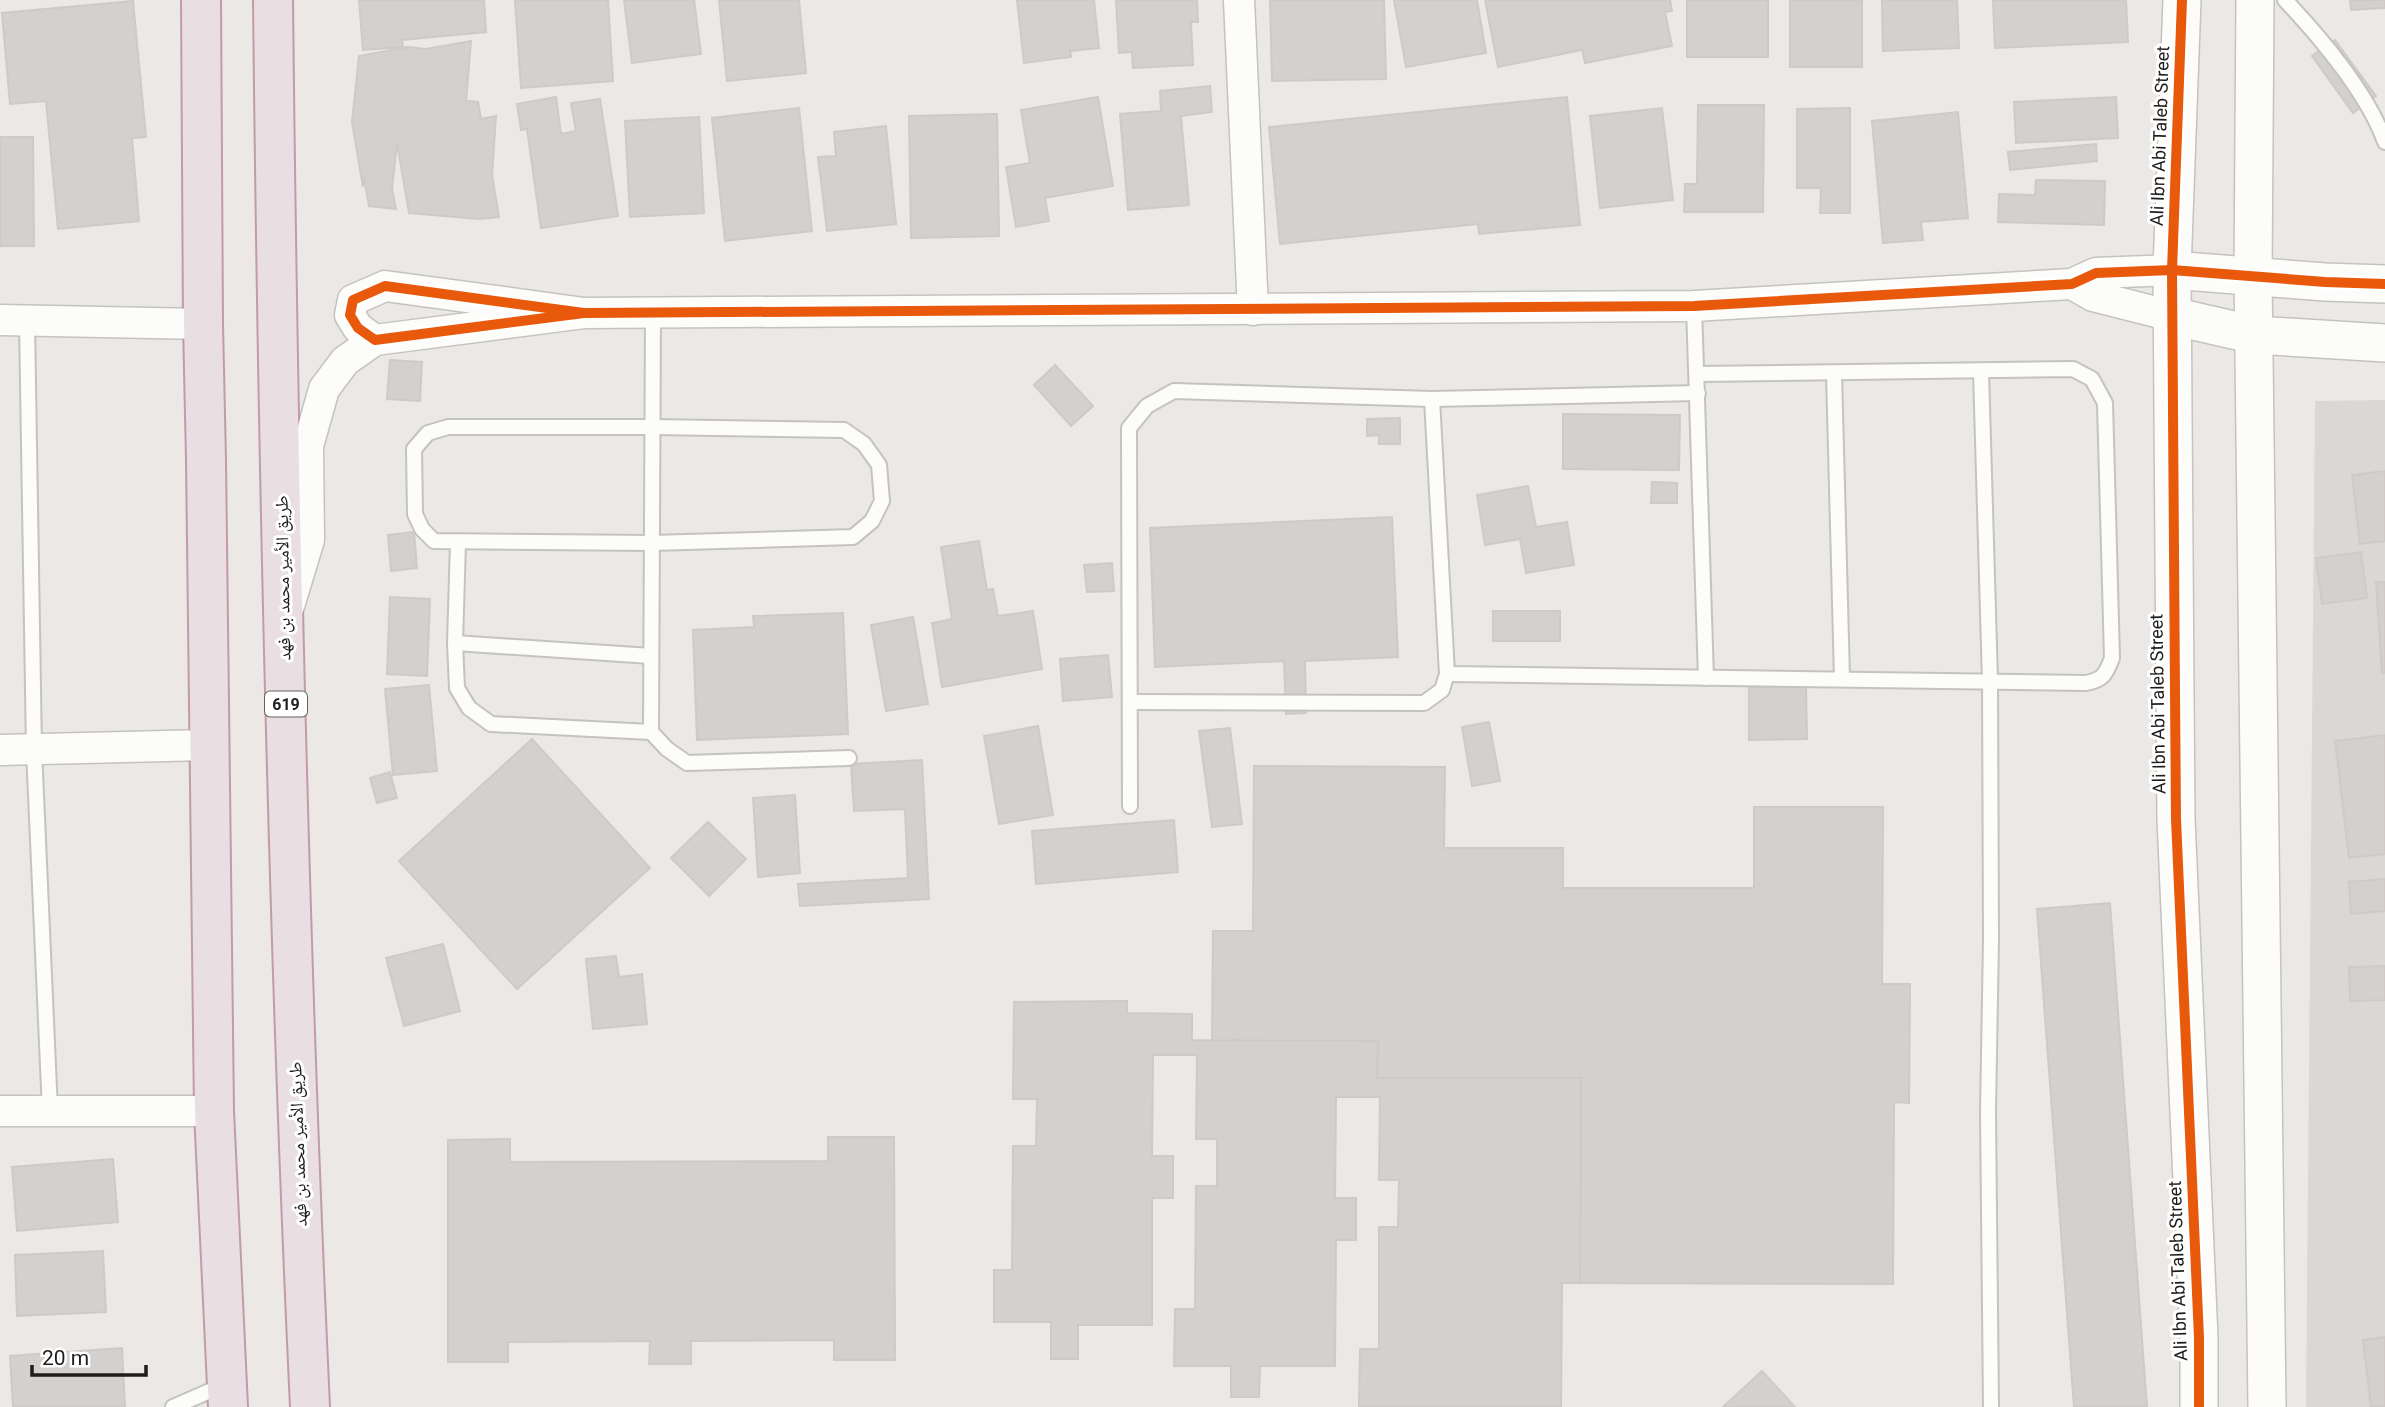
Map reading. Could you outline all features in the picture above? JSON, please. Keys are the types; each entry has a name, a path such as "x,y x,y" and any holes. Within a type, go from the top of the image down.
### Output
{"highway":[{"path":"201,0 214,1111 228,1395"},
{"name":"طريق الأمير محمد بن فهد","path":"273,0 276,286 296,1105 310,1407"}],"street":[{"path":"1240,0 1253,310"},
{"name":"Ali Ibn Abi Taleb Street","path":"2182,0 2172,270 2176,819 2199,1338 2199,1407"},
{"path":"2255,0 2253,275 2267,1407"},
{"path":"284,623 309,540 308,446 324,389 345,361 375,340 584,313 1695,306 2072,284 2096,273 2172,270 2385,284"},
{"path":"2072,284 2093,296 2255,335 2385,344"},
{"path":"375,340 358,328 350,315 353,300 386,286 584,313"},
{"path":"13,321 203,324"},
{"path":"0,750 208,745"},
{"path":"0,1111 214,1111"}],"lane":[{"path":"2285,0 2318,35 2339,63 2385,142"},
{"path":"1695,306 1706,678"},
{"path":"653,313 651,732 667,749 687,763 849,758"},
{"path":"13,321 50,1111"},
{"path":"1447,674 2086,683 2098,681 2106,675 2112,658 2105,403 2092,379 2073,369 1698,374"},
{"path":"1980,371 1990,681 1991,939 1988,1112 1991,1407"},
{"path":"1835,373 1842,678"},
{"path":"1130,806 1129,428 1147,406 1174,391 1432,399 1698,393"},
{"path":"1130,702 1424,704 1441,690 1447,674 1432,399"},
{"path":"447,427 844,430 864,444 879,465 881,501 872,521 853,537 652,543 458,542 435,541 422,529 415,514 414,449 428,433 447,427"},
{"path":"458,542 455,643 457,688 469,708 491,724 651,732"},
{"path":"455,643 651,656"},
{"path":"173,1407 228,1395"}],"shaded area":[{"path":"2385,400 2385,1407 2306,1407 2315,401"}],"building":[{"path":"359,0 484,0 486,32 402,40 403,47 363,50"},
{"path":"515,0 608,0 613,81 521,88"},
{"path":"624,0 694,0 701,54 632,63"},
{"path":"719,0 799,0 806,73 727,81"},
{"path":"1017,0 1094,0 1099,48 1070,51 1071,57 1024,63"},
{"path":"1116,0 1197,0 1198,22 1191,22 1193,65 1133,68 1132,52 1119,53"},
{"path":"1270,0 1384,0 1386,79 1272,81"},
{"path":"1394,0 1477,0 1486,53 1406,67"},
{"path":"1485,0 1670,0 1672,11 1665,12 1672,46 1585,63 1582,50 1498,67"},
{"path":"1687,0 1768,0 1768,57 1687,57"},
{"path":"1790,0 1862,0 1862,67 1790,67"},
{"path":"1882,0 1957,0 1959,48 1883,51"},
{"path":"1993,0 2126,0 2128,42 1995,48"},
{"path":"2350,0 2385,0 2385,8 2351,10"},
{"path":"133,1 146,137 132,138 139,221 58,229 46,101 10,104 2,13"},
{"path":"2335,40 2376,96 2353,113 2312,56"},
{"path":"471,41 466,101 478,102 481,119 496,116 492,175 499,217 479,219 409,213 397,143 392,189 396,209 369,206 364,177 363,187 352,122 359,56 408,47 426,49"},
{"path":"1210,86 1212,112 1181,116 1189,205 1128,210 1120,114 1161,111 1160,91"},
{"path":"556,97 561,134 576,131 571,103 600,99 618,216 541,228 527,129 521,130 517,104"},
{"path":"1098,97 1113,186 1045,198 1049,221 1016,227 1006,167 1030,163 1021,110"},
{"path":"1567,97 1580,225 1479,234 1478,224 1280,244 1269,127"},
{"path":"2116,97 2118,138 2016,143 2014,102"},
{"path":"1698,105 1764,105 1763,212 1684,212 1685,184 1697,184"},
{"path":"799,108 812,231 725,241 712,118"},
{"path":"1662,108 1673,200 1600,208 1590,116"},
{"path":"1850,108 1850,213 1820,213 1821,188 1797,188 1797,109"},
{"path":"1958,112 1968,218 1921,222 1923,240 1883,243 1872,121"},
{"path":"997,114 999,236 911,238 909,116"},
{"path":"699,117 704,213 630,217 625,121"},
{"path":"886,126 896,224 827,231 818,157 836,156 834,132"},
{"path":"0,137 33,137 34,246 0,246"},
{"path":"2096,144 2097,161 2010,170 2008,152"},
{"path":"2036,180 2105,181 2104,225 1998,222 1999,194 2035,195"},
{"path":"390,360 422,362 420,401 387,399"},
{"path":"1055,365 1093,406 1071,426 1034,385"},
{"path":"1563,414 1680,415 1679,470 1563,469"},
{"path":"1400,418 1400,444 1379,444 1379,435 1367,436 1367,419"},
{"path":"2385,471 2385,541 2360,544 2352,475"},
{"path":"1652,482 1677,483 1677,503 1651,503"},
{"path":"1528,486 1536,527 1567,522 1574,565 1526,573 1520,539 1485,545 1477,495"},
{"path":"1392,517 1398,657 1305,661 1306,713 1286,714 1284,661 1155,667 1150,528"},
{"path":"414,532 417,568 391,571 388,535"},
{"path":"979,541 987,590 993,589 998,616 1033,611 1042,669 942,687 932,623 952,619 941,547"},
{"path":"2361,552 2367,598 2322,604 2316,558"},
{"path":"1112,563 1114,591 1087,592 1084,565"},
{"path":"2376,582 2385,582 2385,673 2382,673"},
{"path":"390,597 430,599 427,676 387,674"},
{"path":"1493,611 1560,611 1560,641 1493,641"},
{"path":"843,613 848,734 697,740 693,630 754,627 753,616"},
{"path":"913,617 928,704 886,711 871,625"},
{"path":"1108,655 1112,697 1063,701 1060,659"},
{"path":"429,685 437,771 393,775 385,689"},
{"path":"1749,687 1806,687 1807,739 1749,740"},
{"path":"1489,722 1500,781 1472,786 1462,727"},
{"path":"1038,726 1053,815 999,824 984,736"},
{"path":"1230,728 1242,824 1212,827 1199,731"},
{"path":"2385,735 2385,854 2349,858 2335,741"},
{"path":"532,739 650,868 517,989 399,861"},
{"path":"922,760 929,899 800,906 798,884 908,878 905,809 854,811 851,764"},
{"path":"1254,766 1445,767 1444,848 1563,848 1563,888 1754,888 1754,807 1883,807 1882,984 1910,984 1909,1103 1894,1102 1893,1284 1580,1283 1581,1078 1377,1078 1378,1041 1212,1041 1213,931 1253,931"},
{"path":"390,772 397,798 377,803 370,778"},
{"path":"795,795 800,873 758,877 753,798"},
{"path":"1174,820 1178,872 1036,884 1032,831"},
{"path":"708,822 746,859 709,896 671,858"},
{"path":"2385,879 2385,911 2351,914 2349,882"},
{"path":"2110,903 2147,1407 2074,1407 2037,909"},
{"path":"443,944 460,1011 404,1026 386,958"},
{"path":"616,956 619,977 642,974 647,1024 593,1029 586,959"},
{"path":"2385,966 2385,1000 2350,1001 2349,967"},
{"path":"1127,1001 1127,1013 1192,1014 1192,1040 1378,1041 1377,1078 1581,1078 1580,1283 1562,1283 1561,1407 1359,1406 1360,1349 1379,1349 1379,1227 1398,1227 1399,1180 1379,1180 1380,1097 1336,1097 1335,1198 1356,1198 1356,1240 1336,1240 1335,1366 1260,1366 1259,1397 1231,1397 1231,1366 1174,1366 1175,1309 1195,1309 1196,1186 1217,1186 1217,1139 1196,1139 1197,1055 1153,1055 1152,1156 1173,1156 1173,1198 1152,1198 1152,1325 1078,1325 1078,1359 1051,1359 1051,1322 994,1322 994,1270 1012,1270 1013,1146 1036,1146 1037,1099 1013,1099 1014,1002"},
{"path":"828,1137 894,1137 895,1360 834,1360 834,1340 691,1341 691,1364 649,1364 650,1341 508,1342 508,1362 448,1362 448,1140 510,1139 510,1162 828,1161"},
{"path":"113,1159 118,1222 17,1231 12,1167"},
{"path":"103,1251 106,1312 17,1316 15,1255"},
{"path":"2385,1337 2385,1407 2371,1407 2363,1340"},
{"path":"122,1348 125,1407 13,1407 10,1356"},
{"path":"1762,1371 1795,1407 1723,1407"}],"cycle path":[{"path":"2182,0 2172,270 2176,819 2199,1338 2199,1407"},
{"path":"584,313 385,286 353,300 350,315 358,328 375,340 584,313 1694,306 2072,284 2096,273 2172,270 2385,284"}]}
